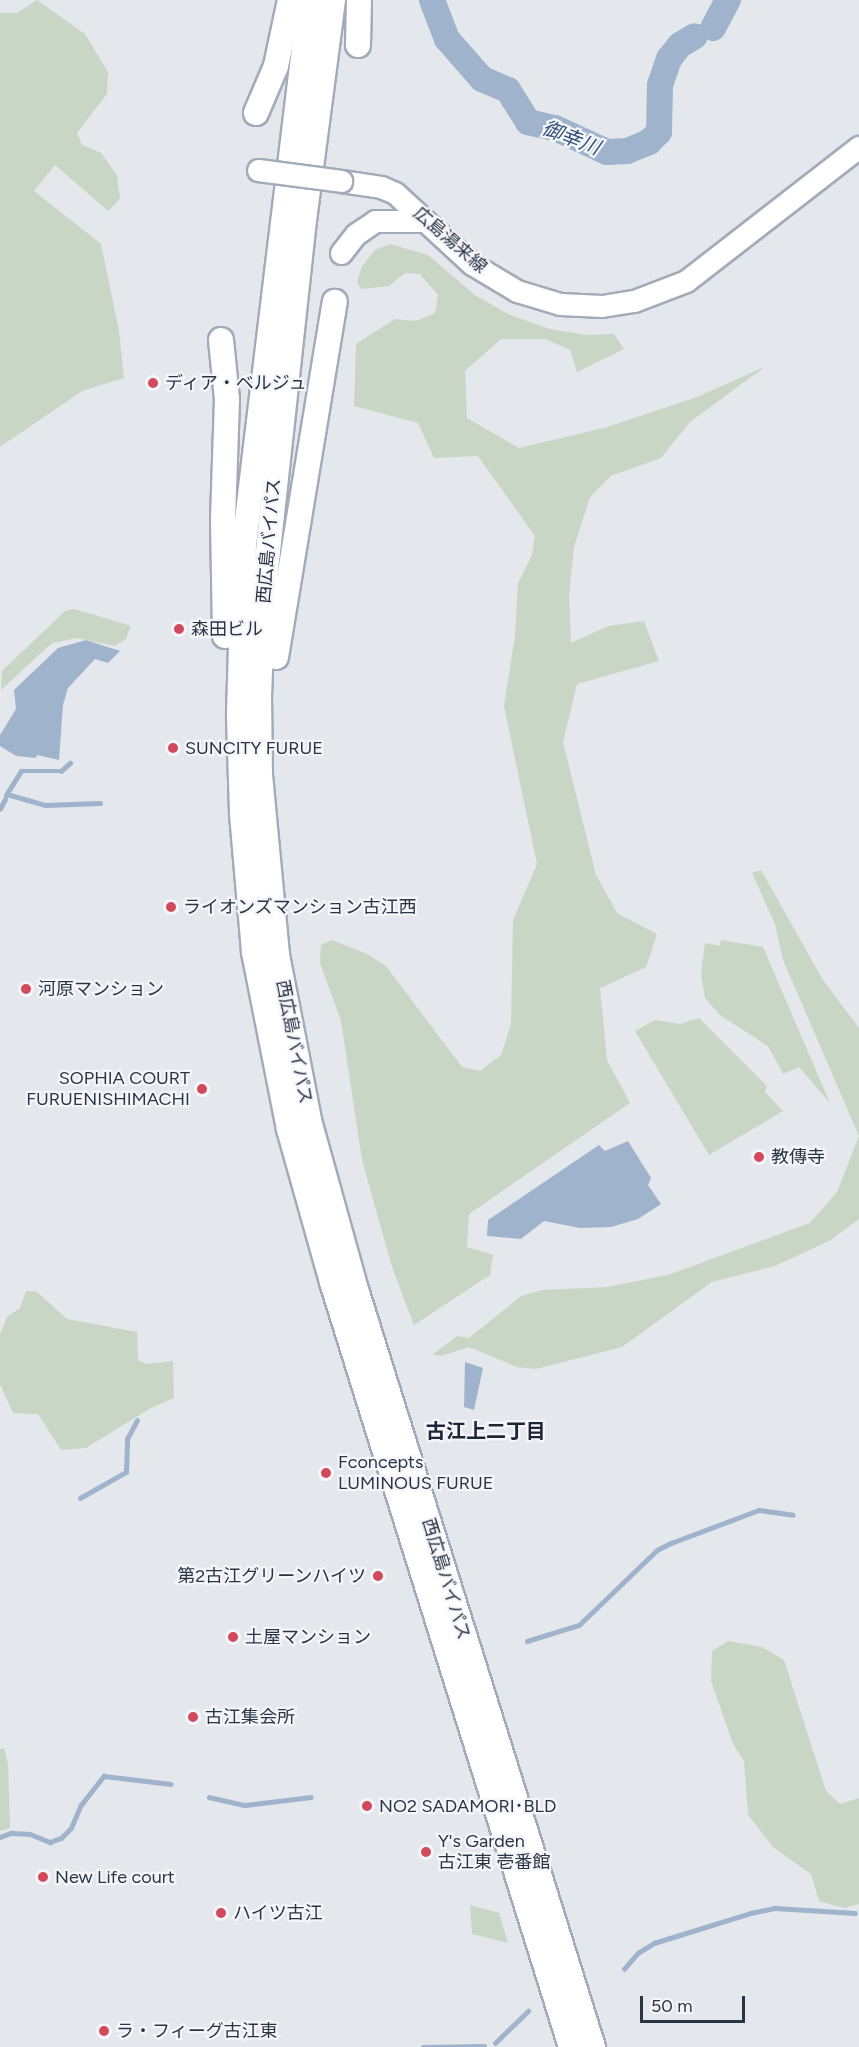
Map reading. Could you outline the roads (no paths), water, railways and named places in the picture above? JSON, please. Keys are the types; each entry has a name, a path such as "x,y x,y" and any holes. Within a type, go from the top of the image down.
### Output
{"highway":[{"path":"256,113 276,66 290,0"},
{"name":"西広島バイパス","path":"310,0 244,545 239,717 258,882 267,1026 292,1140 335,1292 571,2047"},
{"name":"西広島バイパス","path":"333,0 304,220 263,597 259,706 258,882 290,1033 354,1283 593,2047"},
{"path":"358,45 359,0"},
{"path":"258,882 279,622 335,302"},
{"path":"221,340 227,399 223,520 226,683 258,882"}],"main road":[{"name":"広島湯来線","path":"251,169 388,189 410,204 423,221 472,264 517,291 560,304 620,304 686,281 859,147"},
{"path":"341,253 356,234 375,221 423,221"}],"water":[{"path":"86,640 120,651 108,663 95,659 68,688 63,705 59,760 37,755 36,758 16,756 0,746 0,735 16,709 14,690 58,648"},
{"path":"628,1141 651,1178 648,1185 661,1204 638,1219 611,1227 580,1228 544,1221 521,1239 487,1236 488,1220 599,1145 605,1151"},
{"path":"465,1362 483,1368 474,1410 464,1407"}],"waterway":[{"name":"御幸川","path":"432,0 447,39 482,79 508,90 528,122 555,128 607,152 627,151 649,142 659,132 660,85 669,59 680,45 695,36"},
{"name":"御幸川","path":"713,28 728,0"},
{"path":"6,795 21,771 61,771 70,763"},
{"path":"7,794 45,805 100,803"},
{"path":"0,809 5,799"},
{"path":"80,1498 126,1472 127,1439 137,1420"},
{"path":"527,1641 579,1625 657,1550 671,1543 759,1510 793,1515"},
{"path":"0,1837 11,1833 30,1834 50,1842 61,1838 71,1828 81,1805 104,1776 171,1784"},
{"path":"209,1797 245,1805 311,1797"},
{"path":"624,1969 638,1953 654,1943 751,1913 775,1908 855,1913"},
{"path":"495,2043 528,2011"},
{"path":"423,2047 484,2046"}],"place":[{"name":"ディア・ベルジュ","path":"153,383"},
{"name":"森田ビル","path":"179,629"},
{"name":"SUNCITY FURUE","path":"173,748"},
{"name":"ライオンズマンション古江西","path":"171,907"},
{"name":"河原マンション","path":"26,989"},
{"name":"SOPHIA COURT FURUENISHIMACHI","path":"202,1089"},
{"name":"教傳寺","path":"759,1157"},
{"name":"Fconcepts LUMINOUS FURUE","path":"326,1473"},
{"name":"第2古江グリーンハイツ","path":"378,1576"},
{"name":"土屋マンション","path":"233,1637"},
{"name":"古江集会所","path":"193,1717"},
{"name":"NO2 SADAMORI･BLD","path":"367,1806"},
{"name":"Y's Garden 古江東 壱番館","path":"426,1852"},
{"name":"New Life court","path":"43,1877"},
{"name":"ハイツ古江","path":"221,1913"},
{"name":"ラ・フィーグ古江東","path":"104,2031"}],"district":[{"name":"古江上二丁目","path":"486,1431"}]}
